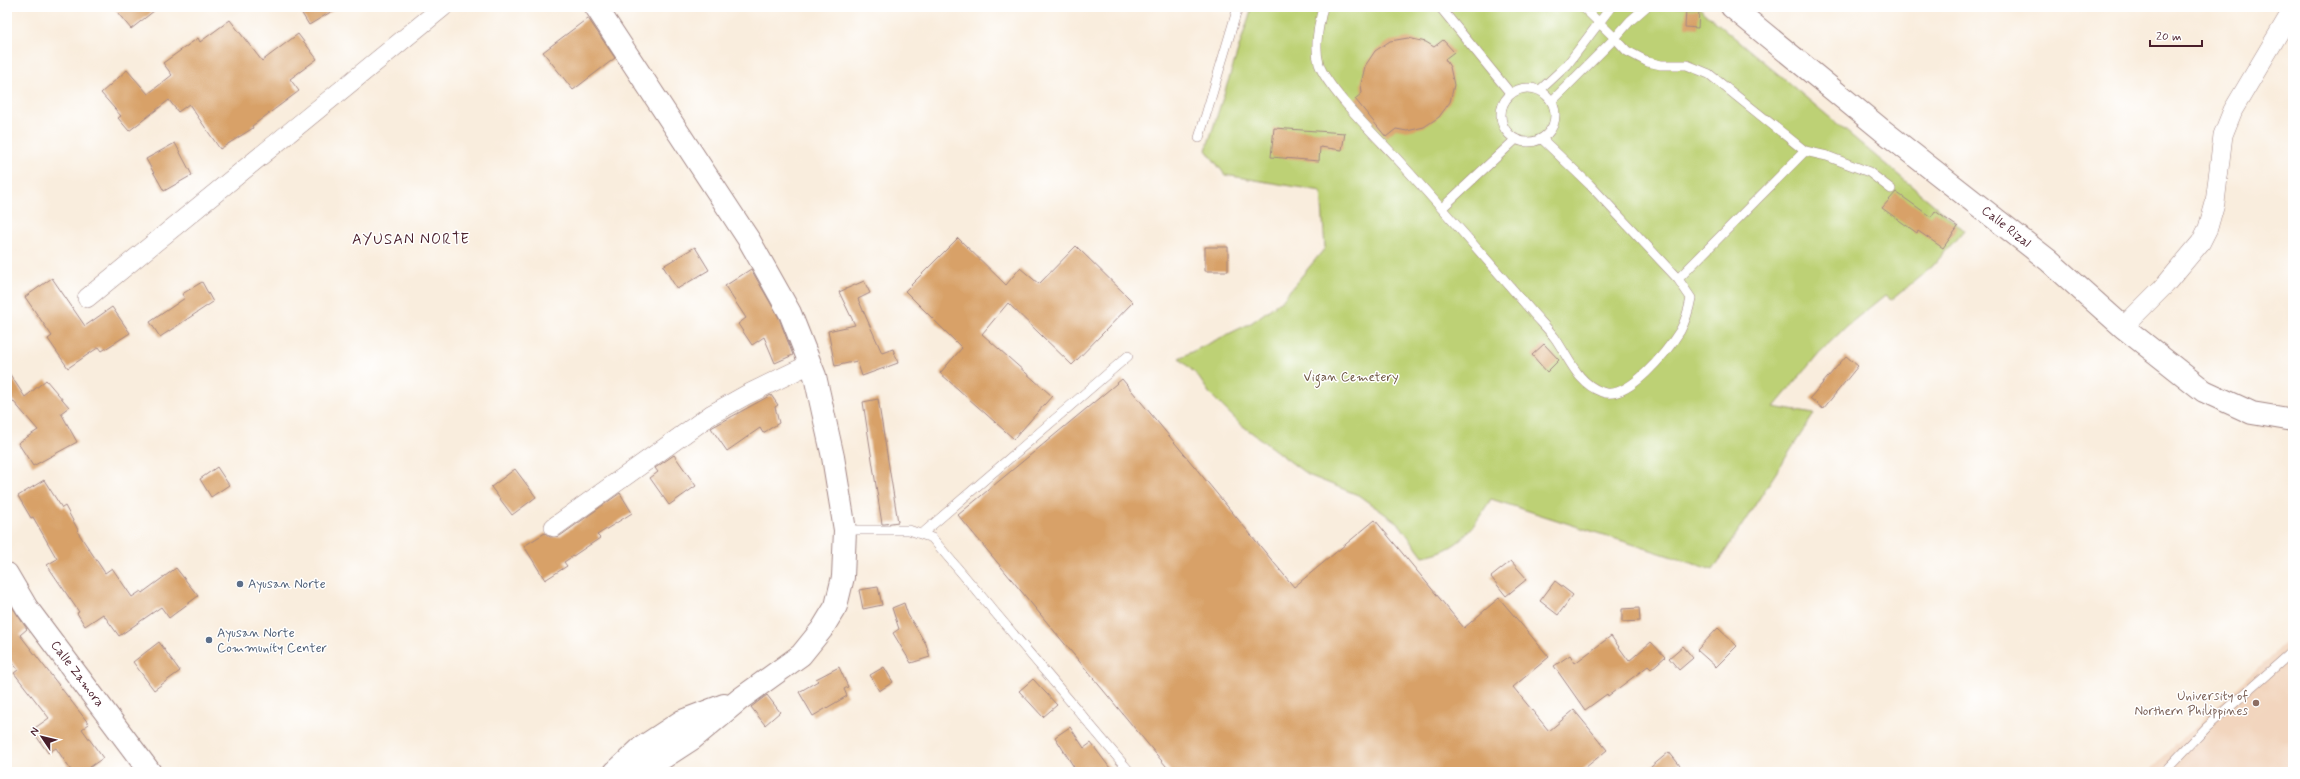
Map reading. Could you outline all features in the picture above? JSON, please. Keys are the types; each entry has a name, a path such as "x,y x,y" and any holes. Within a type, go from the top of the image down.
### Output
{"street":[{"path":"87,298 443,7"},
{"path":"596,7 749,240 790,313 810,364 833,457 845,530 844,577 836,606 822,629 801,655 740,699 687,730 626,772"},
{"name":"Calle Rizal","path":"1732,7 1882,130 2048,260 2123,327 2204,391 2252,413 2293,420"},
{"path":"2123,327 2166,284 2201,242 2208,228 2215,203 2223,135 2233,110 2293,9"},
{"path":"554,527 712,414 746,395 810,364"},
{"name":"Calle Zamora","path":"7,574 27,608 150,772"},
{"path":"615,772 646,757"}],"lane":[{"path":"1199,138 1238,7"},
{"path":"1322,7 1318,34 1319,64 1342,99 1442,208 1554,338 1580,378 1603,393 1613,393 1627,388 1644,375 1680,330 1688,315 1691,298 1678,279 1590,185 1542,139"},
{"path":"1440,7 1511,94"},
{"path":"1583,7 1627,51 1648,62 1661,66 1687,65 1709,74 1805,151 1837,160 1869,172 1891,189"},
{"path":"1540,90 1566,65 1611,7"},
{"path":"1552,101 1615,38 1630,20 1646,7"},
{"path":"1531,88 1540,90 1552,101 1555,109 1554,124 1549,133 1542,139 1533,142 1516,139 1505,130 1502,121 1501,111 1504,102 1511,94 1519,89 1531,88"},
{"path":"1442,208 1516,139"},
{"path":"1678,279 1805,151"},
{"path":"923,533 1128,356"},
{"path":"845,530 909,530 923,533 932,538 1130,772"},
{"path":"2164,772 2207,727 2293,651"}],"shaded area":[{"name":"University of Northern Philippines","path":"2293,635 2293,772 2147,772"}],"green space":[{"name":"Vigan Cemetery","path":"1252,7 1698,7 1964,230 1932,267 1891,300 1885,295 1848,325 1819,353 1774,407 1814,414 1713,570 1491,499 1464,537 1447,549 1423,556 1399,524 1358,495 1308,475 1239,423 1210,394 1197,375 1179,358 1251,323 1281,301 1325,248 1321,191 1225,175 1206,150"}],"building":[{"path":"113,7 159,7 131,29"},
{"path":"298,7 339,7 309,25"},
{"path":"1686,9 1699,10 1698,28 1685,27"},
{"path":"588,18 615,58 573,90 543,52"},
{"path":"230,20 262,61 298,34 317,59 290,79 299,91 252,126 253,128 220,149 189,104 178,112 169,100 129,131 118,118 121,116 101,93 127,70 148,94 172,75 163,63 198,38 200,42"},
{"path":"1408,38 1426,42 1434,47 1443,40 1454,52 1445,59 1450,67 1454,85 1450,102 1439,117 1424,127 1407,131 1396,129 1386,137 1355,99 1362,93 1361,84 1365,66 1375,51 1390,41"},
{"path":"1274,128 1345,133 1342,150 1320,147 1319,161 1271,157"},
{"path":"175,143 192,175 164,191 146,159"},
{"path":"1896,192 1931,217 1935,211 1958,227 1943,248 1918,231 1917,233 1882,208"},
{"path":"958,238 1006,285 1020,268 1039,284 1076,246 1133,302 1072,365 1008,303 982,334 1052,396 1014,439 940,373 962,348 905,291"},
{"path":"695,247 709,270 677,289 663,266"},
{"path":"1205,247 1228,247 1228,271 1205,271"},
{"path":"751,269 779,318 793,355 775,363 764,337 752,345 738,324 746,318 725,286"},
{"path":"52,278 85,326 112,307 130,333 102,351 99,347 68,368 48,339 52,336 25,297"},
{"path":"864,281 870,293 858,299 882,353 893,349 898,363 862,376 857,361 835,366 828,331 855,325 839,292"},
{"path":"202,282 213,302 160,337 150,322 185,298 182,294"},
{"path":"1544,344 1559,360 1547,372 1532,355"},
{"path":"1846,356 1858,366 1823,409 1810,398"},
{"path":"7,370 25,397 46,380 69,407 61,413 77,442 33,466 18,443 38,430 7,394"},
{"path":"1122,379 1294,587 1375,520 1464,628 1499,598 1549,657 1513,687 1549,731 1574,710 1607,750 1580,772 1171,772 958,515"},
{"path":"771,395 778,405 775,407 779,423 763,433 760,428 727,451 711,428"},
{"path":"878,399 898,522 885,524 882,524 863,402"},
{"path":"674,455 696,486 669,505 650,478 658,472 655,468"},
{"path":"217,467 229,485 211,497 200,479"},
{"path":"515,469 536,497 512,515 491,487"},
{"path":"44,480 62,508 65,506 78,530 77,531 105,573 112,568 132,597 141,591 142,593 176,568 198,596 169,618 161,607 119,636 103,614 85,626 77,613 79,612 47,565 57,559 33,517 31,518 18,496"},
{"path":"620,493 632,513 597,535 600,538 564,562 567,566 545,580 524,546 545,533 550,537 560,536"},
{"path":"1511,561 1527,579 1506,596 1491,577"},
{"path":"1555,581 1573,595 1558,615 1540,601"},
{"path":"878,587 882,605 863,609 859,590"},
{"path":"7,599 27,629 20,635 89,724 82,729 103,758 83,772 72,772 56,748 48,753 32,730 49,718 14,673 18,670 7,655"},
{"path":"904,603 908,615 926,644 930,657 911,663 893,633 899,629 892,608"},
{"path":"1639,608 1640,621 1622,622 1622,609"},
{"path":"1718,628 1737,646 1716,667 1697,650"},
{"path":"1611,636 1629,661 1651,642 1665,657 1651,669 1648,666 1608,696 1607,694 1585,710 1554,666 1570,655 1575,663"},
{"path":"159,642 180,671 154,690 133,662"},
{"path":"1683,646 1693,658 1679,670 1669,658"},
{"path":"839,667 848,687 844,689 847,696 813,716 799,692 818,681 816,679"},
{"path":"884,667 893,682 879,691 870,675"},
{"path":"1033,679 1057,705 1043,717 1019,691"},
{"path":"767,695 780,712 765,725 751,707"},
{"path":"1070,727 1084,748 1091,743 1113,772 1077,772 1055,737"},
{"path":"1669,752 1685,772 1645,772"}],"place":[{"name":"Ayusan Norte","path":"240,584"},
{"name":"Ayusan Norte Community Center","path":"209,640"},
{"name":"University of Northern Philippines","path":"2256,703"}],"district":[{"name":"AYUSAN NORTE","path":"411,240"}]}
